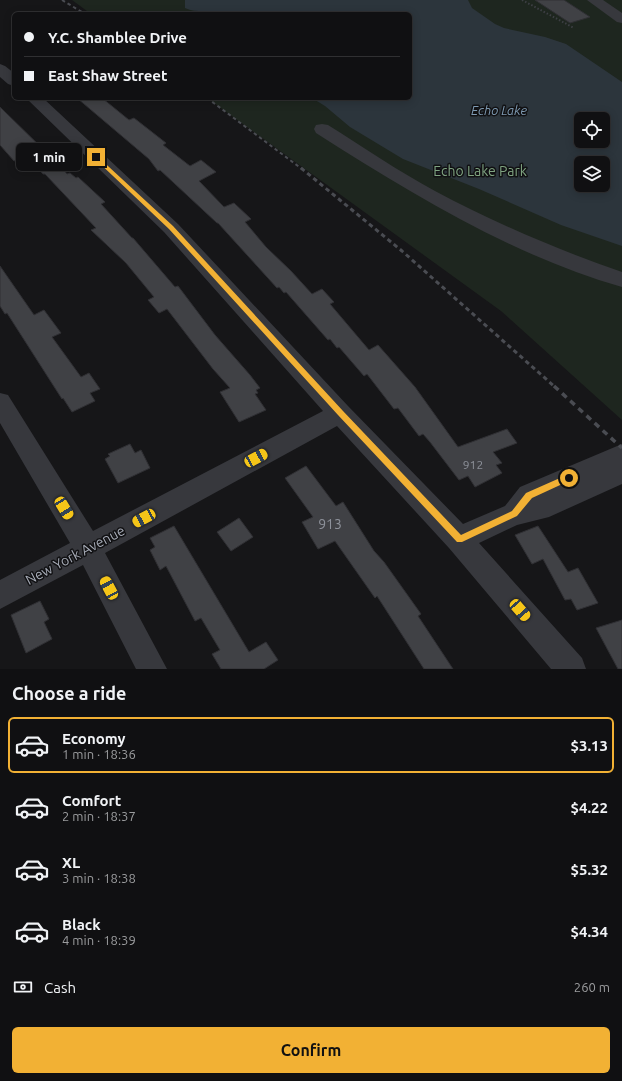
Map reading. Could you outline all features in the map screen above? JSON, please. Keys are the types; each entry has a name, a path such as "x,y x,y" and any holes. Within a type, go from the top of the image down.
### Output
{"street":[{"path":"594,0 622,19"},
{"path":"0,69 12,79"},
{"path":"39,102 171,228 340,413 459,539 571,669"},
{"path":"322,129 403,180 443,203 492,227 588,268 622,280"},
{"path":"0,402 88,548 152,669"},
{"name":"New York Avenue","path":"0,595 340,413"},
{"path":"514,514 529,495 622,454"},
{"path":"459,539 514,514 540,509 622,472"}],"path":[{"path":"522,0 551,18 574,28"}],"green space":[{"name":"Echo Lake Park","path":"72,0 622,0 622,420 501,311 210,100 412,100 412,12 88,12"}],"water":[{"name":"Echo Lake","path":"185,0 468,0 472,8 495,24 504,28 545,37 566,44 622,82 622,246 561,225 479,189 403,159 350,127 325,106 315,100 412,100 412,12 194,11 185,8"}],"building":[{"path":"535,0 564,0 590,17 570,23"},
{"path":"79,100 104,100 129,120 134,118 166,143 163,145 190,166 201,160 216,172 199,181 224,207 234,203 251,219 245,222 266,247 312,294 322,289 334,302 330,304 369,350 378,345 415,387 458,447 507,429 517,443 493,452 502,463 496,465 502,473 475,487 468,476 459,480 430,442 423,434 419,436 398,408 394,409 367,374 364,376 339,347 337,348 330,339 328,340 286,292 284,293 279,287 277,288 218,223 160,170 158,171 149,159"},
{"path":"0,107 49,155 51,154 67,174 70,173 76,178 78,177 105,202 101,204 133,238 175,287 178,286 215,335 250,375 260,388 256,390 258,393 255,394 266,410 239,422 220,392 230,388 213,369 167,309 159,313 148,300 154,297 126,263 91,230 96,228 45,174 34,166 28,156 14,161 0,145"},
{"path":"0,266 34,315 44,310 61,333 52,337 81,377 89,373 100,389 90,393 95,401 72,412 63,398 62,399 7,313 5,314 0,306"},
{"path":"130,444 135,453 141,450 150,468 118,483 105,459 110,456 108,454"},
{"path":"306,466 336,506 343,502 374,551 384,562 421,614 418,616 453,669 424,669 377,596 375,598 335,541 318,549 302,522 313,517 285,478"},
{"path":"239,518 253,537 231,551 217,532"},
{"path":"174,526 249,652 266,642 278,660 264,669 221,669 212,654 220,650 201,618 195,621 166,566 160,570 150,550 155,547 150,538"},
{"path":"538,526 568,572 578,568 598,603 577,610 571,599 565,600 543,559 532,564 515,535"},
{"path":"40,601 49,619 44,622 52,639 26,653 11,615"},
{"path":"622,620 622,669 618,669 596,628"}],"railway":[{"path":"62,0 82,12"},
{"path":"210,100 302,169"},
{"path":"301,168 402,251 555,387"},
{"path":"554,386 622,448"}],"route":[{"path":"96,157 171,228 340,413 459,539 514,514 529,495 569,478"}]}
